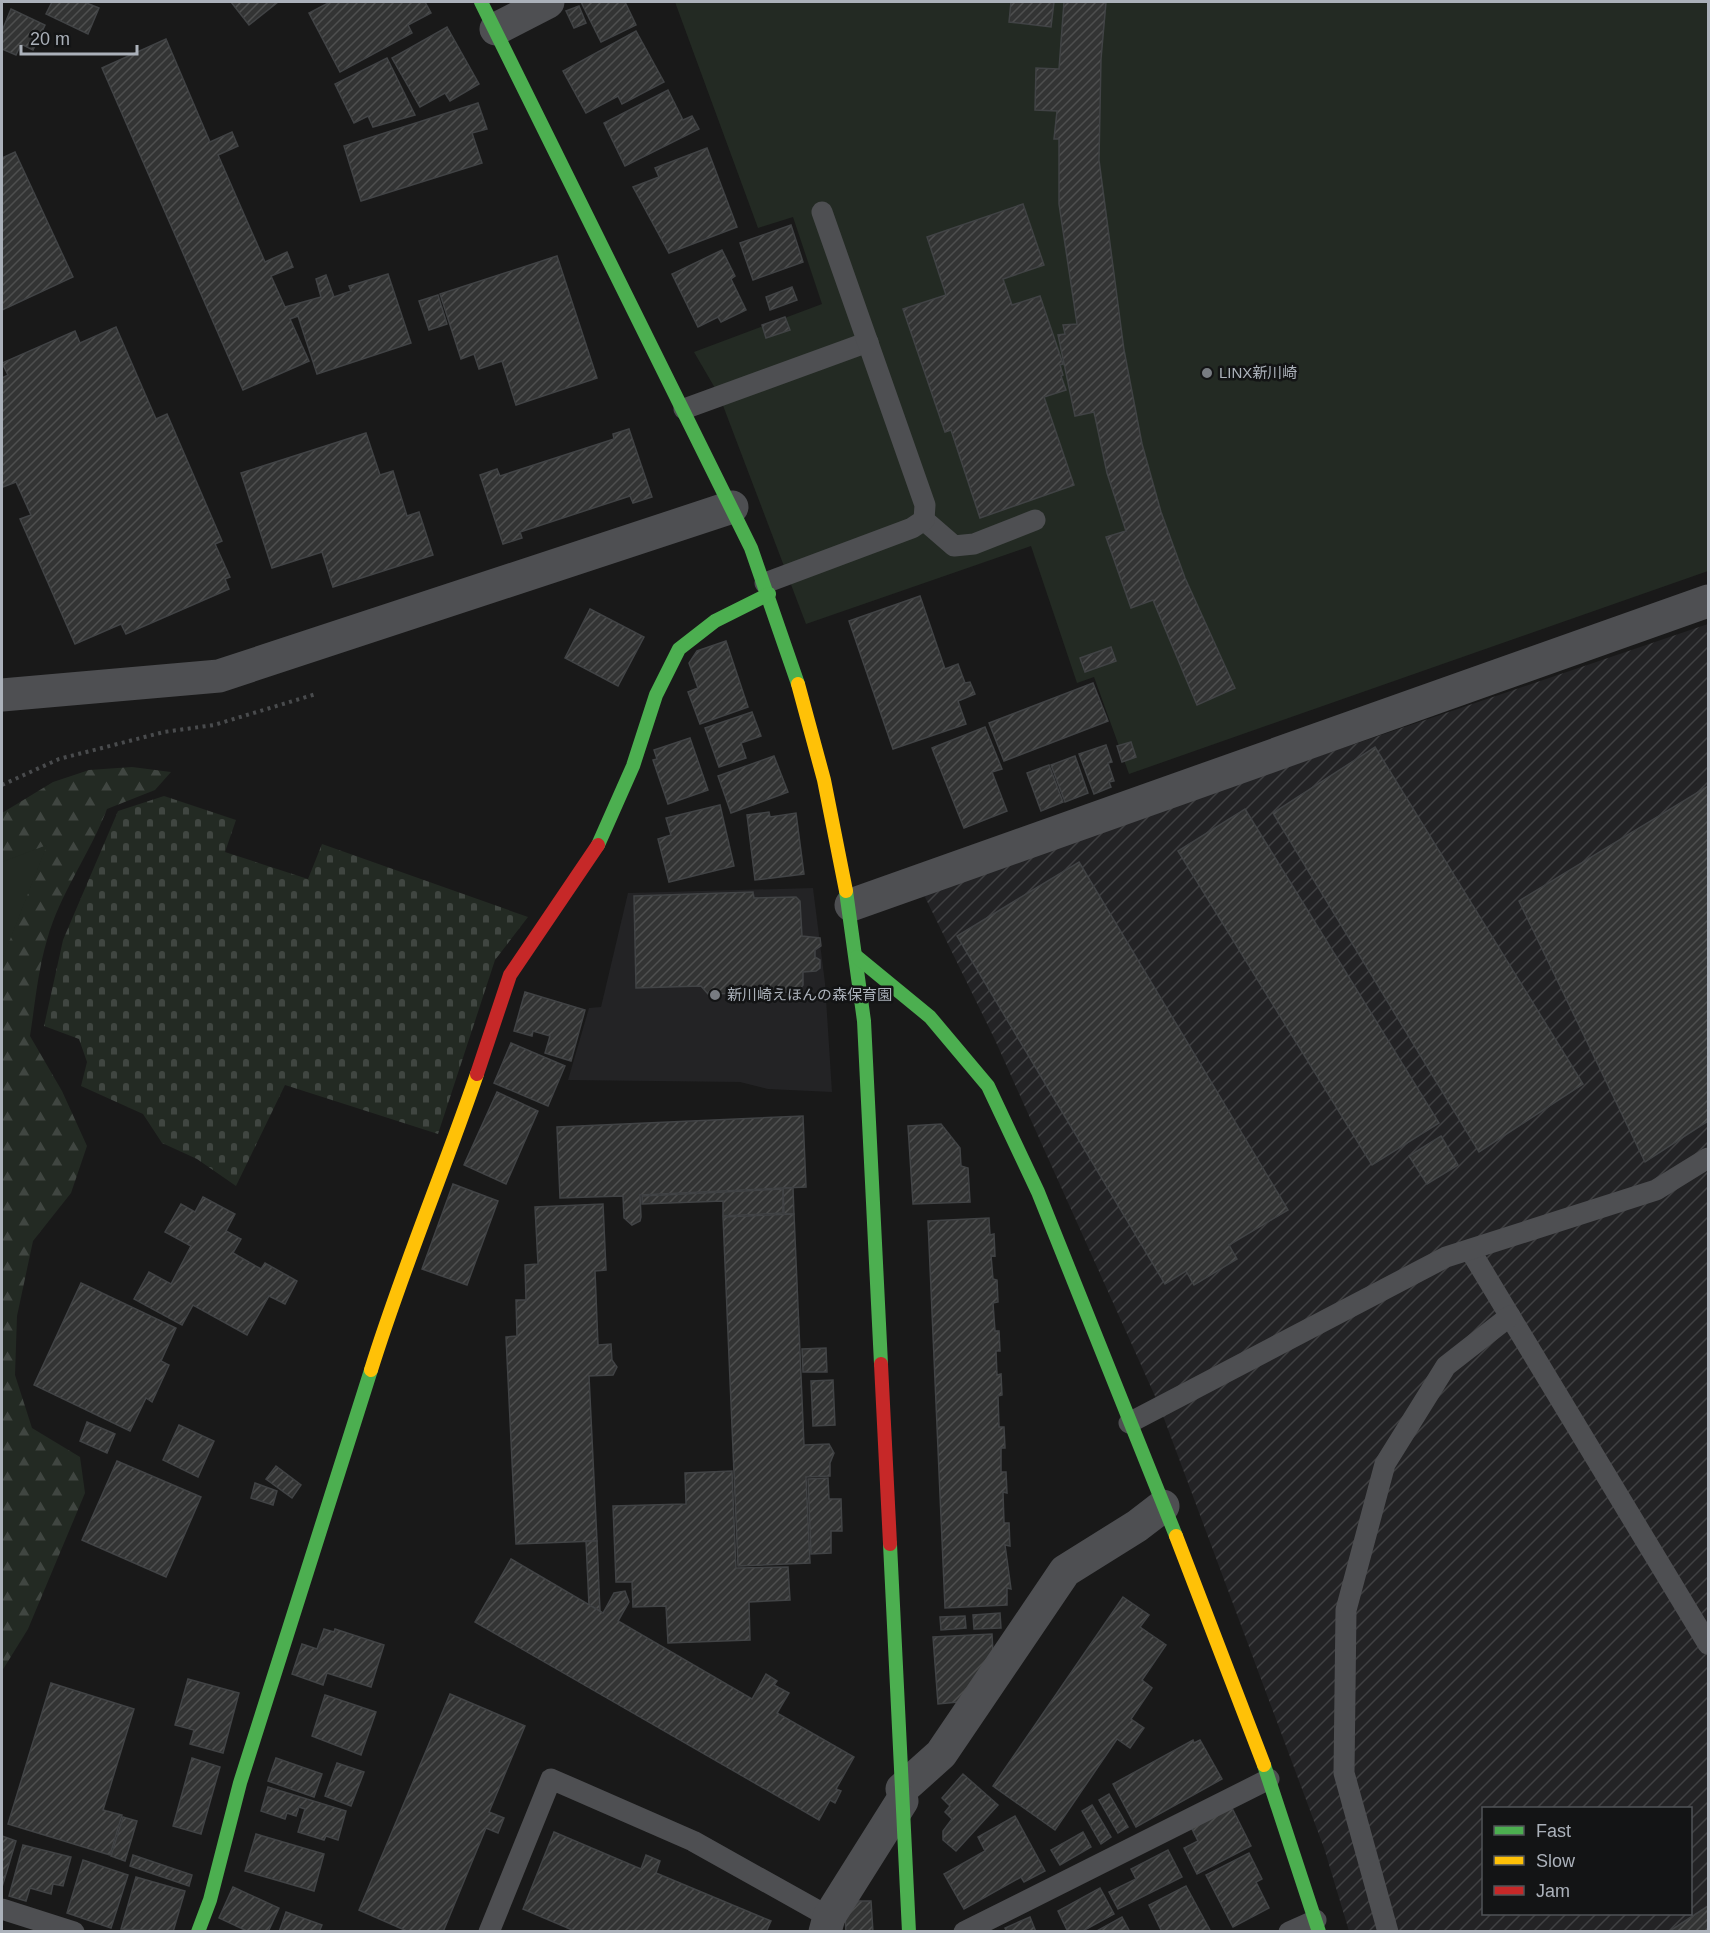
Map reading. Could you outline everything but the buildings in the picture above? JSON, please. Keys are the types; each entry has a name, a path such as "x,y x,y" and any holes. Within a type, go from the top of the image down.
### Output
{"street":[{"path":"548,2 489,15 732,507 767,588 803,693 851,906 864,1021 909,1932"},
{"path":"2,695 219,676 732,507"},
{"path":"198,1932 210,1900 243,1772 389,1312 441,1179 510,975 594,855 633,766 656,694 679,649 715,621 767,588"},
{"path":"851,906 1708,601"},
{"path":"858,957 930,1017 988,1086 1038,1192 1211,1623 1269,1779 1317,1926"},
{"path":"827,1924 902,1795 941,1754 1065,1571 1137,1526 1163,1506"}],"lane":[{"path":"822,212 925,505 924,520"},
{"path":"684,409 868,342"},
{"path":"924,520 954,546 974,544 1035,520"},
{"path":"767,588 912,528 924,520"},
{"path":"1129,1422 1426,1267 1470,1250 1656,1190 1708,1158"},
{"path":"1470,1250 1708,1644"},
{"path":"1388,1932 1344,1773 1346,1610 1385,1464 1446,1366 1510,1316"},
{"path":"489,1932 551,1779 693,1841 800,1903 827,1924"},
{"path":"964,1932 1269,1779"},
{"path":"2,1909 75,1932"},
{"path":"1289,1932 1317,1926"}],"path":[{"path":"2,785 59,759 164,732 214,725 316,694"}],"shaded area":[{"path":"1708,624 1708,1931 1349,1931 1324,1848 1159,1405 995,1040 922,891"},
{"name":"新川崎えほんの森保育園","path":"813,888 825,983 832,1092 768,1089 740,1082 568,1080 589,1008 601,1007 628,893"}],"green space":[{"name":"LINX新川崎","path":"675,2 1708,2 1708,571 1129,774 1094,677 1077,683 1031,546 806,624 719,395 694,352 822,304 793,217 758,228"},
{"path":"132,767 171,772 155,790 107,809 59,906 44,951 35,999 30,1036 62,1091 87,1146 71,1193 33,1241 17,1316 15,1375 32,1428 80,1457 85,1493 28,1629 2,1671 2,813 53,782 89,770"},
{"path":"164,796 236,820 225,852 308,879 322,844 528,917 495,960 438,1134 285,1085 236,1186 197,1159 162,1143 143,1114 81,1086 87,1062 79,1039 44,1026 63,940 118,811"},
{"path":"47,845 2,960 2,862"}],"traffic: fast":[{"path":"481,2 751,548 798,684"},
{"path":"598,845 633,766 656,695 679,649 715,621 769,594"},
{"path":"846,891 864,1021 881,1364"},
{"path":"857,957 930,1017 988,1086 1038,1192 1176,1536"},
{"path":"198,1932 210,1900 240,1783 371,1370"},
{"path":"890,1544 909,1932"},
{"path":"1264,1765 1319,1932"}],"traffic: slow":[{"path":"798,684 824,780 846,891"},
{"path":"371,1370 477,1074"},
{"path":"1176,1536 1264,1765"}],"traffic: jam":[{"path":"477,1074 510,975 598,845"},
{"path":"881,1364 890,1544"}],"place":[{"name":"LINX新川崎","path":"1207,373"},
{"name":"新川崎えほんの森保育園","path":"715,995"}]}
